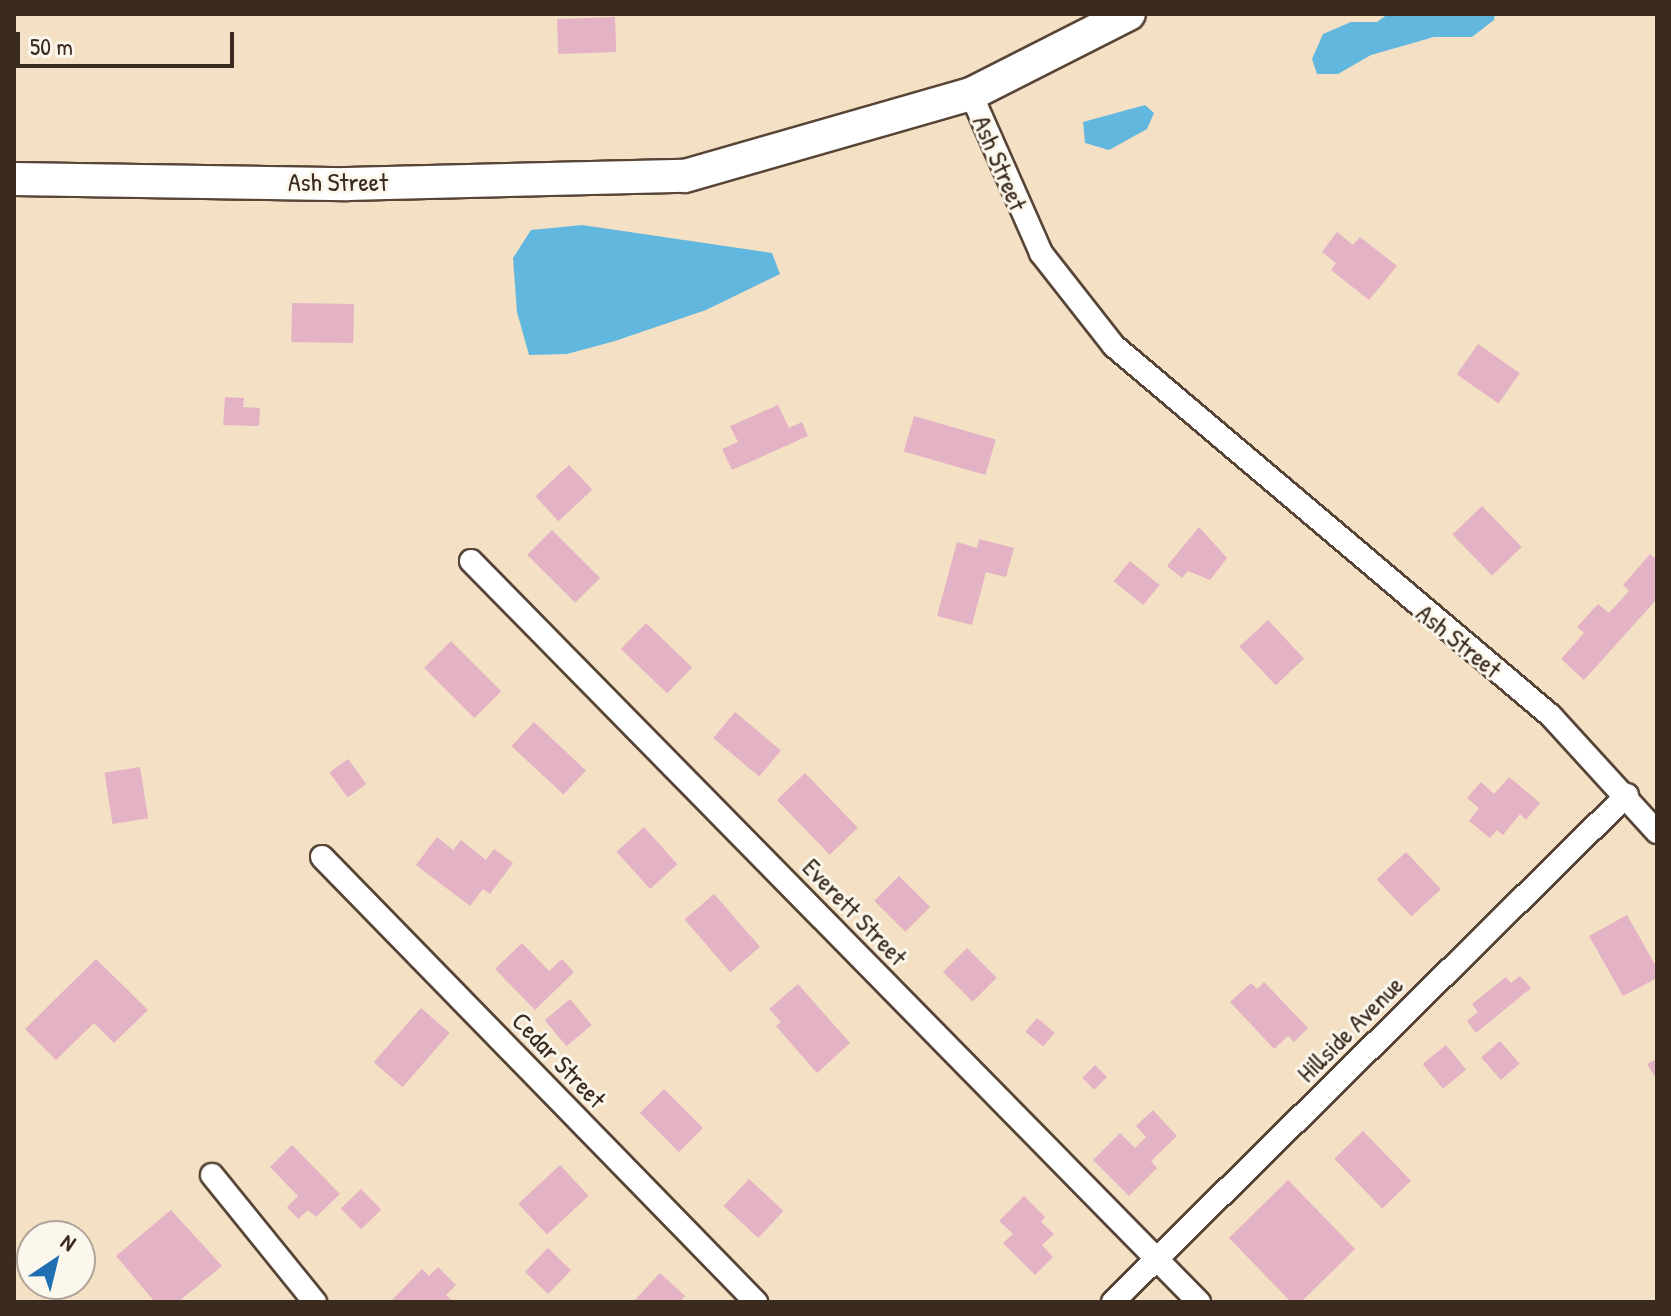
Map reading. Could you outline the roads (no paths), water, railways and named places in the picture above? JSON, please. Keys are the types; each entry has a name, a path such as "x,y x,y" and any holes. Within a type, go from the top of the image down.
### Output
{"street":[{"path":"971,94 1129,14"},
{"name":"Ash Street","path":"14,179 347,184 685,176 971,94 1041,253 1114,346 1551,716 1627,795 1657,832"},
{"name":"Everett Street","path":"471,561 1199,1302"},
{"name":"Hillside Avenue","path":"1113,1302 1627,795"},
{"name":"Cedar Street","path":"322,857 756,1302"},
{"path":"212,1175 315,1302"}],"water":[{"path":"1388,14 1495,14 1494,20 1472,37 1434,37 1371,55 1338,74 1317,74 1312,59 1323,34 1351,22 1377,22"},
{"path":"1145,105 1154,113 1147,129 1109,150 1085,143 1083,122"},
{"path":"582,225 772,253 780,274 706,310 615,341 567,354 529,355 517,312 513,258 531,230"}]}
